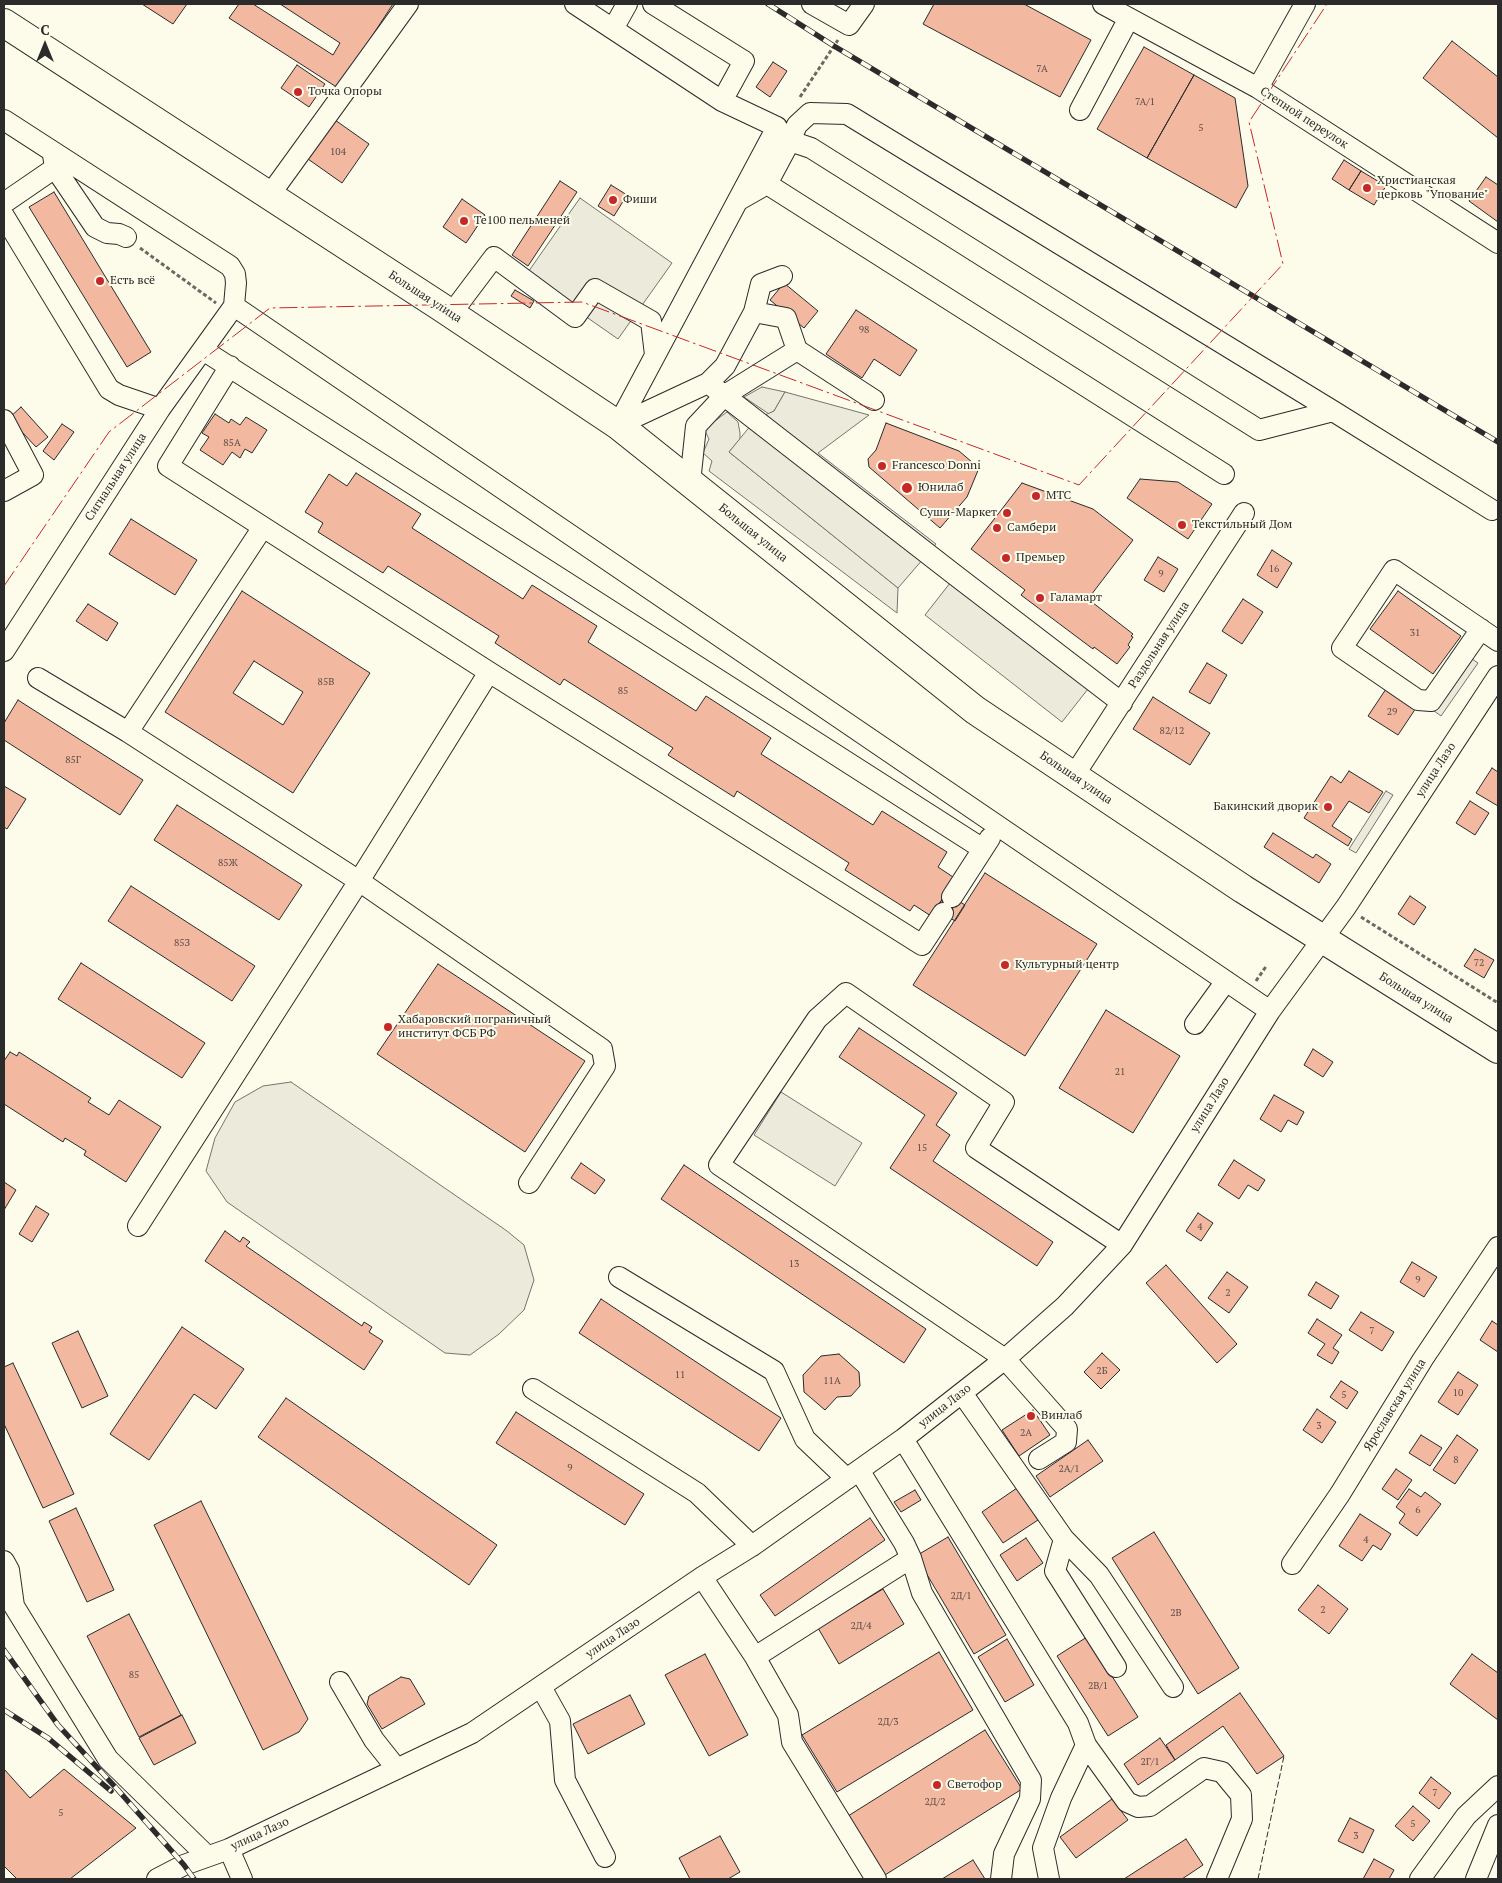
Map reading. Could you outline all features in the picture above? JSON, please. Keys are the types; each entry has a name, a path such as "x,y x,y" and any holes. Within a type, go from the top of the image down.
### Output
{"highway":[{"name":"Большая улица","path":"4,23 618,425 975,710 1073,777 1323,940 1498,1049"}],"street":[{"path":"269,196 408,4"},
{"path":"575,4 722,101 777,127 618,425"},
{"path":"613,29 628,4"},
{"path":"653,4 744,61 722,101"},
{"path":"812,4 849,26 864,4"},
{"name":"Степной переулок","path":"1103,4 1258,88 1498,243"},
{"path":"1258,88 1305,4"},
{"path":"1080,110 1129,18"},
{"path":"739,200 767,184 798,125 810,113 847,114 1492,510"},
{"path":"4,120 54,160 230,266 235,274 232,310 1270,1011"},
{"path":"790,141 811,148 1259,430 1333,411"},
{"path":"4,203 54,160"},
{"path":"54,160 95,227 107,233 118,234 126,238"},
{"path":"767,184 1224,474"},
{"path":"4,216 109,388 118,395 160,409"},
{"path":"451,314 494,257 575,317 595,289 651,321 656,355"},
{"path":"618,425 708,383 725,366 754,312 761,284 782,276"},
{"name":"Сигнальная улица","path":"4,651 160,409 232,310"},
{"path":"754,312 786,318 797,350 874,400"},
{"path":"204,350 983,849"},
{"path":"690,483 696,426 724,395 797,350"},
{"path":"230,366 168,466 489,672 922,945 997,825"},
{"path":"708,383 955,576 1122,703"},
{"path":"4,420 33,475 4,491"},
{"name":"Раздольная улица","path":"1073,777 1244,513"},
{"path":"128,732 263,527"},
{"path":"1480,629 1431,701 1418,700 1342,648 1394,570 1498,641"},
{"path":"138,1226 359,881 489,672"},
{"name":"улица Лазо","path":"157,1879 184,1865 229,1849 472,1733 702,1577 752,1546 903,1439 1006,1359 1064,1306 1122,1246 1270,1011 1346,907 1498,676"},
{"path":"38,678 128,732 359,881 602,1049 605,1066 529,1183"},
{"path":"1195,1024 1226,981"},
{"path":"1039,1460 1066,1442 1067,1429 1006,1359 719,1165 817,1019 846,993 1004,1102 976,1148 1122,1246"},
{"name":"Ярославская улица","path":"1292,1564 1340,1494 1423,1359 1498,1247"},
{"path":"619,1277 774,1371 805,1439 853,1474 904,1543 922,1592 1031,1780 1030,1799 1004,1854 1001,1879"},
{"path":"533,1389 697,1493 752,1546"},
{"path":"962,1393 1064,1539 1099,1575 1173,1687"},
{"path":"903,1439 1078,1723 1086,1745 1127,1802 1138,1807 1150,1806 1204,1768 1222,1772 1241,1795 1242,1819 1217,1879"},
{"path":"1064,1539 1055,1571 1116,1667"},
{"path":"755,1657 911,1558"},
{"path":"4,1561 9,1570 14,1606 108,1759 207,1856"},
{"path":"702,1577 755,1657 788,1715 792,1742 876,1879"},
{"path":"340,1682 374,1740 397,1769"},
{"path":"540,1687 560,1721 565,1780 605,1857"},
{"path":"1049,1879 1043,1848 1061,1798 1086,1745"},
{"path":"1420,1879 1466,1816 1498,1786"},
{"path":"1486,1872 1498,1825"},
{"path":"229,1849 242,1879"}],"path":[{"path":"798,100 849,26"},
{"path":"126,238 232,310"},
{"path":"1346,907 1498,1004"}],"shaded area":[{"path":"580,198 672,263 618,339 526,275"},
{"path":"762,387 785,392 774,411 769,414 744,397"},
{"path":"785,392 869,415 818,453 936,544 898,588 729,452 756,419 774,411"},
{"path":"727,412 738,422 740,433 740,439 729,452 898,588 897,613 709,471 712,461 703,453 709,439 704,429"},
{"path":"961,569 1099,675 1062,722 925,615"},
{"path":"1466,655 1478,663 1441,716 1430,708"},
{"path":"1386,791 1393,795 1356,853 1349,849"},
{"path":"291,1082 507,1231 524,1245 534,1280 524,1310 499,1334 470,1355 445,1353 227,1202 206,1171 215,1138 235,1102 263,1086"},
{"path":"781,1092 862,1143 835,1186 754,1135"}],"building":[{"path":"142,4 187,4 173,24"},
{"path":"239,4 253,4 333,55 340,43 280,4 393,4 338,88 229,18"},
{"path":"934,4 1024,4 1091,40 1060,97 923,24"},
{"path":"1452,41 1498,77 1498,138 1423,78"},
{"path":"1144,47 1194,75 1147,158 1097,129"},
{"path":"773,62 787,71 770,97 756,87"},
{"path":"297,65 325,84 309,107 281,88"},
{"path":"1194,75 1235,98 1248,186 1236,208 1147,158"},
{"path":"335,120 369,144 342,183 308,159"},
{"path":"1344,160 1361,171 1349,190 1332,179"},
{"name":"Христианская церковь \"Упование\"","path":"1361,171 1386,186 1374,205 1349,190"},
{"path":"1486,177 1498,185 1498,222 1469,201"},
{"path":"560,181 577,192 528,266 512,255"},
{"path":"611,185 627,195 614,216 598,206"},
{"path":"54,192 151,352 127,367 29,207"},
{"path":"462,199 485,215 466,243 443,227"},
{"path":"784,283 818,311 804,328 770,300"},
{"path":"515,290 534,301 530,308 511,296"},
{"path":"856,310 917,350 900,376 874,359 862,378 826,354"},
{"path":"21,407 48,437 36,447 9,418"},
{"path":"215,414 229,423 231,419 240,425 246,417 267,430 252,453 245,449 240,458 232,452 223,465 200,450 209,437 202,433"},
{"path":"886,423 959,451 979,468 967,497 940,528 869,467 868,459 876,450"},
{"path":"62,424 74,432 54,460 43,451"},
{"path":"356,473 421,514 412,528 523,599 532,585 597,626 588,642 696,711 706,696 771,738 761,754 873,825 882,811 947,852 938,867 956,879 931,916 914,905 910,911 845,870 849,863 737,791 734,797 668,755 673,748 564,679 560,685 495,643 499,636 388,566 383,573 318,532 323,523 305,512 329,474 347,486"},
{"path":"1140,479 1178,482 1212,504 1188,539 1127,498"},
{"path":"1022,483 1093,509 1133,540 1088,599 1133,634 1128,645 1130,647 1117,664 1094,647 1093,649 1021,595 1025,590 971,549"},
{"path":"131,519 197,560 175,595 109,554"},
{"path":"1272,550 1292,563 1277,588 1257,575"},
{"path":"1158,557 1178,569 1164,592 1144,580"},
{"path":"242,591 370,673 293,793 165,712","holes":["254,661 303,692 283,725 233,693"]},
{"path":"1398,591 1461,636 1433,674 1370,629"},
{"path":"1243,599 1263,612 1242,644 1222,631"},
{"path":"88,604 118,623 107,641 76,621"},
{"path":"1207,663 1227,675 1210,704 1189,692"},
{"path":"1386,689 1416,708 1398,735 1368,716"},
{"path":"1153,697 1210,733 1190,765 1133,729"},
{"path":"18,700 143,780 120,815 4,740 4,723"},
{"path":"1492,768 1498,772 1498,806 1476,793"},
{"name":"Бакинский дворик","path":"1349,771 1383,792 1369,813 1349,801 1332,826 1352,839 1348,846 1304,818 1331,776 1341,783"},
{"path":"4,786 26,799 7,829 4,827"},
{"path":"1470,801 1489,813 1475,835 1456,823"},
{"path":"177,805 302,885 279,920 154,840"},
{"path":"1273,833 1313,858 1316,854 1331,864 1319,883 1264,847"},
{"name":"Культурный центр","path":"985,873 1097,944 1025,1056 913,985"},
{"path":"131,886 255,966 232,1001 108,921"},
{"path":"946,893 965,905 955,921 936,909"},
{"path":"1410,896 1426,907 1414,925 1398,914"},
{"path":"1475,949 1494,960 1484,978 1464,966"},
{"path":"81,963 205,1043 182,1078 58,999"},
{"path":"438,964 585,1061 525,1152 377,1054"},
{"path":"1106,1010 1180,1056 1133,1133 1059,1088"},
{"path":"859,1028 957,1093 936,1125 950,1135 933,1161 1053,1242 1037,1266 890,1168 925,1115 839,1057"},
{"path":"1313,1049 1333,1062 1323,1077 1304,1065"},
{"path":"10,1052 17,1056 19,1052 91,1098 88,1102 109,1115 119,1100 161,1127 126,1182 84,1155 86,1151 65,1138 63,1142 4,1104 4,1061"},
{"path":"1274,1095 1304,1112 1297,1125 1288,1120 1281,1132 1260,1119"},
{"path":"1234,1160 1265,1180 1258,1191 1248,1185 1239,1199 1218,1185"},
{"path":"581,1163 605,1180 595,1194 571,1178"},
{"path":"684,1165 926,1329 904,1363 661,1199"},
{"path":"4,1182 16,1190 4,1210"},
{"path":"36,1206 49,1214 32,1242 19,1234"},
{"path":"1198,1213 1213,1223 1201,1241 1186,1231"},
{"path":"225,1231 240,1242 243,1237 250,1242 246,1246 362,1326 364,1322 372,1327 369,1332 383,1341 364,1370 205,1261"},
{"path":"1412,1262 1437,1277 1424,1297 1400,1282"},
{"path":"1166,1265 1237,1344 1217,1363 1146,1283"},
{"path":"1227,1272 1248,1287 1229,1313 1208,1298"},
{"path":"1316,1282 1339,1296 1331,1309 1308,1295"},
{"path":"601,1299 781,1418 759,1451 579,1333"},
{"path":"1361,1312 1394,1332 1382,1351 1349,1330"},
{"path":"1317,1319 1342,1335 1333,1348 1339,1352 1332,1364 1317,1355 1325,1344 1308,1333"},
{"path":"1492,1321 1498,1325 1498,1352 1480,1340"},
{"path":"182,1327 244,1369 216,1409 194,1394 149,1460 110,1434"},
{"path":"78,1331 108,1396 82,1408 52,1343"},
{"path":"1102,1353 1120,1370 1101,1389 1084,1372"},
{"path":"839,1354 859,1372 860,1386 851,1396 837,1397 825,1410 804,1392 803,1375 821,1356"},
{"path":"13,1363 74,1494 43,1508 4,1424 4,1367"},
{"path":"1458,1372 1478,1385 1458,1415 1438,1402"},
{"path":"1341,1381 1358,1392 1347,1409 1330,1397"},
{"path":"286,1398 497,1545 469,1585 258,1437"},
{"path":"1317,1409 1336,1422 1322,1443 1303,1430"},
{"path":"1033,1410 1050,1435 1019,1456 1002,1430"},
{"path":"516,1412 644,1494 625,1525 496,1443"},
{"path":"1421,1435 1442,1448 1430,1466 1409,1453"},
{"path":"1457,1435 1478,1450 1455,1484 1433,1470"},
{"path":"1088,1440 1103,1461 1050,1497 1036,1476"},
{"path":"1396,1469 1412,1480 1398,1500 1382,1489"},
{"path":"1017,1488 1038,1520 1003,1543 982,1512"},
{"path":"1409,1489 1421,1497 1425,1492 1441,1504 1417,1536 1399,1523 1405,1514 1396,1507"},
{"path":"915,1490 921,1500 901,1512 894,1502"},
{"path":"201,1501 308,1719 299,1732 263,1750 154,1525"},
{"path":"76,1508 114,1590 87,1602 49,1521"},
{"path":"1360,1514 1391,1534 1381,1550 1373,1545 1362,1561 1339,1546"},
{"path":"870,1518 885,1540 775,1616 760,1595"},
{"path":"1154,1532 1239,1668 1198,1694 1112,1558"},
{"path":"948,1537 1006,1635 974,1654 916,1556"},
{"path":"1026,1538 1043,1563 1017,1581 1000,1555"},
{"path":"1318,1585 1348,1609 1329,1634 1298,1610"},
{"path":"883,1589 904,1624 839,1664 818,1628"},
{"path":"129,1614 181,1715 139,1737 87,1636"},
{"path":"1087,1637 1138,1717 1108,1736 1057,1656"},
{"path":"1007,1639 1034,1685 1005,1702 978,1657"},
{"path":"939,1652 973,1710 837,1792 802,1735"},
{"path":"705,1654 748,1735 709,1756 665,1675"},
{"path":"1472,1654 1498,1673 1498,1720 1450,1684"},
{"path":"401,1677 410,1679 425,1704 382,1729 367,1704 369,1696"},
{"path":"1240,1693 1284,1756 1257,1774 1223,1726 1175,1760 1166,1745"},
{"path":"630,1695 645,1724 588,1754 573,1724"},
{"path":"182,1715 196,1743 154,1765 139,1738"},
{"path":"985,1730 1022,1789 885,1875 848,1816"},
{"path":"1160,1738 1175,1760 1138,1785 1124,1764"},
{"path":"4,1769 30,1798 64,1769 136,1828 70,1879 17,1879 4,1866"},
{"path":"1431,1777 1451,1793 1439,1809 1419,1793"},
{"path":"1112,1799 1128,1820 1076,1858 1060,1837"},
{"path":"1413,1806 1430,1821 1413,1841 1395,1826"},
{"path":"1350,1818 1374,1830 1363,1853 1338,1841"},
{"path":"720,1836 740,1872 728,1879 690,1879 679,1858"},
{"path":"1186,1839 1203,1865 1182,1879 1124,1879"},
{"path":"1374,1859 1394,1870 1389,1879 1363,1879"},
{"path":"973,1860 985,1879 942,1879"}],"railway":[{"path":"768,4 834,46 1498,442"},
{"path":"4,1650 58,1725 118,1790 194,1879"},
{"path":"4,1710 48,1738 111,1791"}],"fence":[{"path":"1258,1879 1284,1756"}],"power":[{"path":"4,586 109,432 270,308 582,302 1079,485 1283,264 1249,122 1327,4"}],"place":[{"name":"Точка Опоры","path":"298,92"},
{"name":"Христианская церковь \"Упование\"","path":"1367,188"},
{"name":"Фиши","path":"613,200"},
{"name":"Те100 пельменей","path":"464,221"},
{"name":"Есть всё","path":"100,281"},
{"name":"Francesco Donni","path":"882,466"},
{"name":"Юнилаб","path":"907,488"},
{"name":"МТС","path":"1036,496"},
{"name":"Суши-Маркет","path":"1007,513"},
{"name":"Текстильный Дом","path":"1182,525"},
{"name":"Самбери","path":"997,528"},
{"name":"Премьер","path":"1006,558"},
{"name":"Галамарт","path":"1040,598"},
{"name":"Бакинский дворик","path":"1328,807"},
{"name":"Культурный центр","path":"1005,965"},
{"name":"Хабаровский пограничный институт ФСБ РФ","path":"388,1027"},
{"name":"Винлаб","path":"1031,1416"},
{"name":"Светофор","path":"937,1785"}]}
